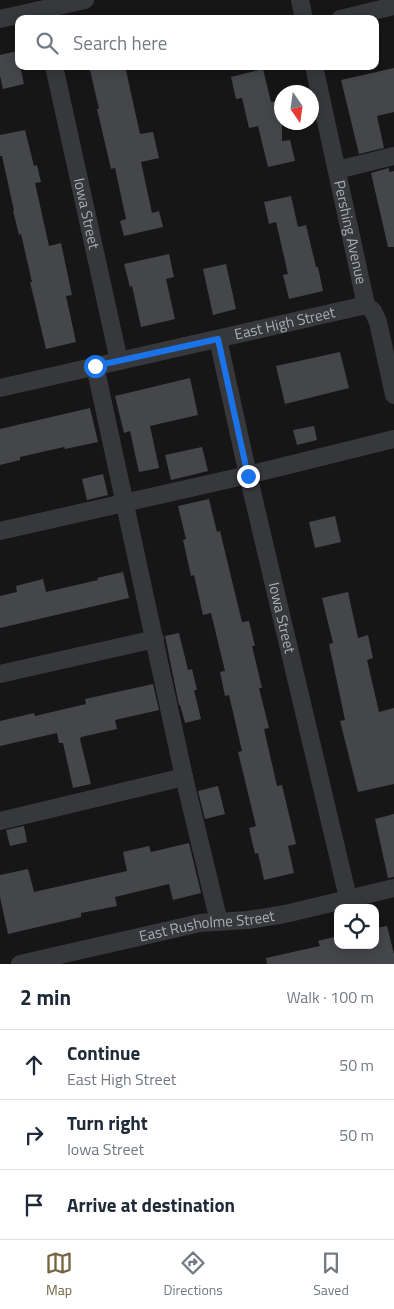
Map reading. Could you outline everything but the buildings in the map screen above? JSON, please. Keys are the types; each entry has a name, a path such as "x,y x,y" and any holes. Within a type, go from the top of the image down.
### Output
{"street":[{"path":"17,15 85,0"},
{"path":"300,0 303,15"},
{"path":"357,15 394,6"},
{"path":"0,19 15,15"},
{"name":"Iowa Street","path":"55,70 119,361"},
{"name":"Pershing Avenue","path":"315,70 366,305 378,322 394,395"},
{"path":"336,170 394,156"},
{"name":"East High Street","path":"0,388 366,305"},
{"name":"Iowa Street","path":"218,339 248,476 348,898"},
{"path":"95,366 184,777 219,922"},
{"path":"0,531 248,476 394,439"},
{"path":"0,674 155,639"},
{"path":"0,821 184,777"},
{"name":"East Rusholme Street","path":"20,964 200,923 248,920 285,914 394,888"}],"route":[{"path":"95,366 218,339 248,476"}]}
